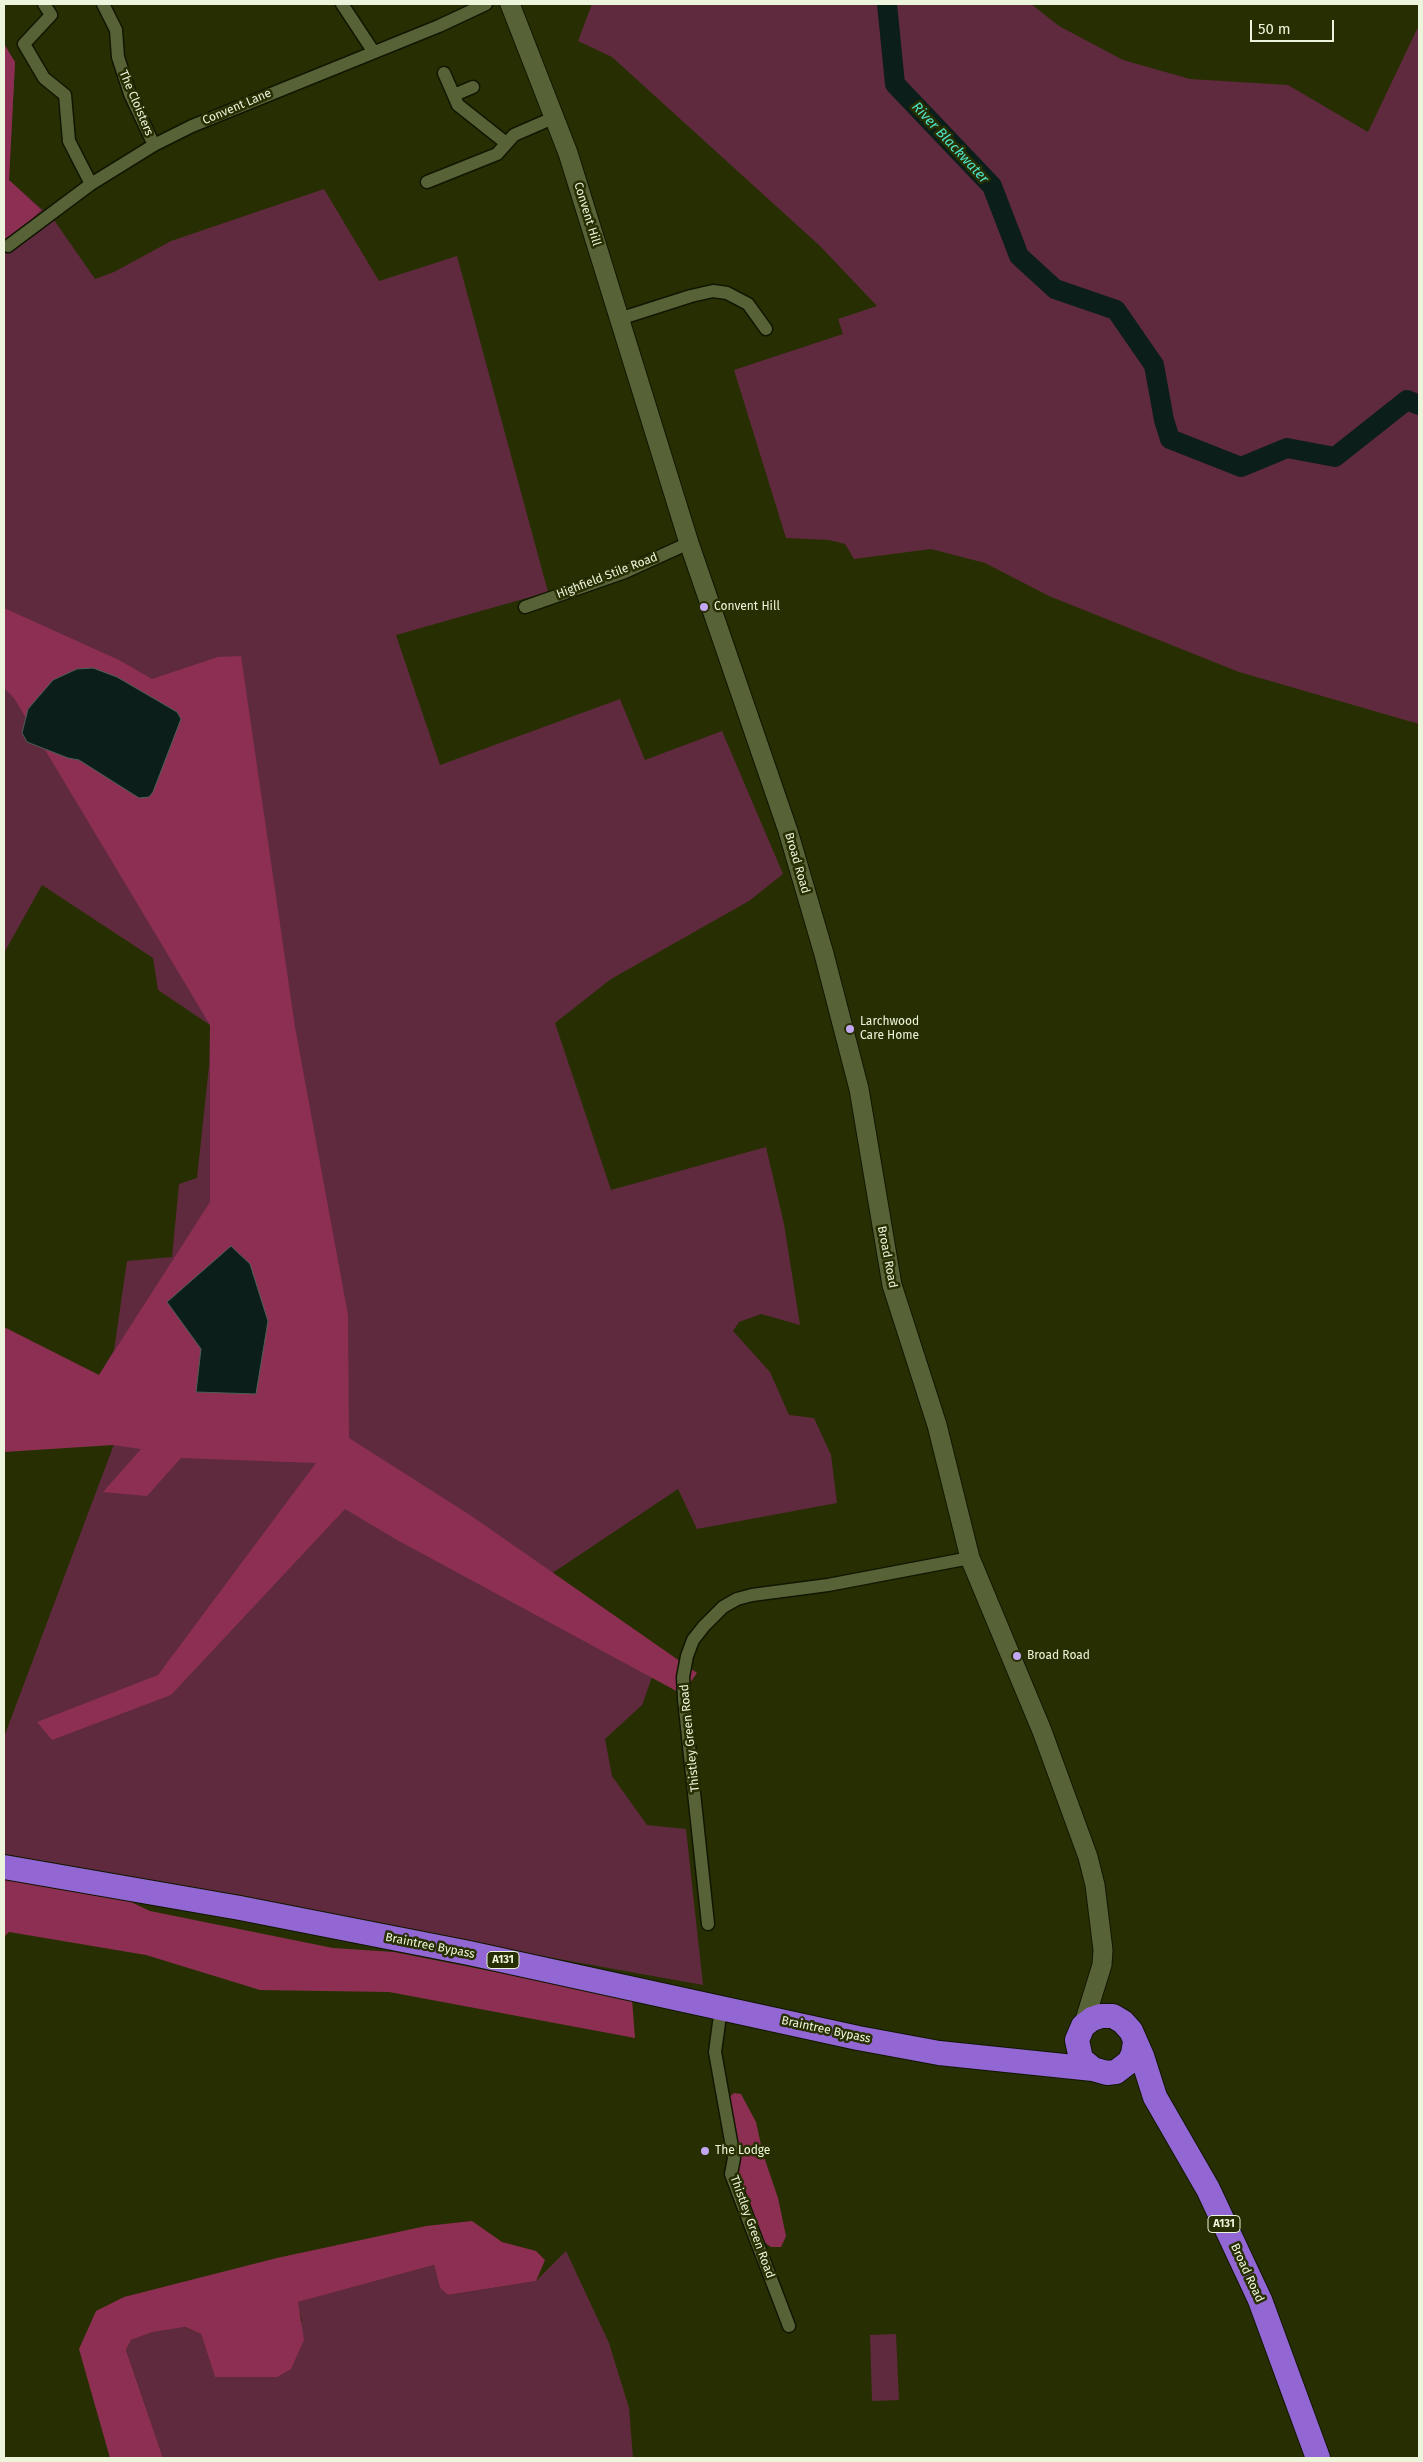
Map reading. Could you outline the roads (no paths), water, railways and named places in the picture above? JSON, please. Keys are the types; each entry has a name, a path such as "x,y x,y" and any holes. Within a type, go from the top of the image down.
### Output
{"highway":[{"name":"Braintree Bypass","path":"4,1867 344,1928 939,2053 1104,2070"},
{"name":"A131","path":"1080,2033 1092,2019 1101,2016 1114,2016"},
{"name":"Broad Road","path":"1114,2016 1131,2031 1156,2097 1208,2189 1260,2300 1318,2458"},
{"name":"Braintree Bypass","path":"1001,2058 1055,2051 1080,2033"},
{"name":"Broad Road","path":"1080,2033 1082,2060 1104,2070 1127,2076 1156,2097"},
{"path":"1104,2070 1129,2062 1134,2054 1135,2042"}],"main road":[{"name":"Convent Hill","path":"510,4 568,153 689,543"},
{"name":"Broad Road","path":"689,543 788,831 824,954 862,1105 892,1285 939,1435 970,1558 1042,1732 1088,1857 1100,1921 1105,1997 1114,2016"},
{"name":"Broad Road","path":"1080,2033 1102,1965"}],"street":[{"path":"44,4 51,15 24,44 44,78 65,95 69,141 91,184"},
{"name":"The Cloisters","path":"103,4 116,30 118,57 130,94 154,145"},
{"path":"342,4 373,51"},
{"name":"Convent Lane","path":"8,246 91,184 154,145 192,126 438,26 486,4"},
{"path":"444,73 458,105 506,143"},
{"path":"454,95 473,86"},
{"path":"427,182 497,154 514,135 553,118"},
{"path":"619,319 713,291 728,293 748,304 766,329"},
{"name":"Highfield Stile Road","path":"525,607 625,572 689,543"},
{"name":"Thistley Green Road","path":"708,1924 683,1677 687,1656 699,1633 723,1607 752,1595 828,1585 970,1558"},
{"name":"Thistley Green Road","path":"721,2008 715,2052 734,2158 731,2174 789,2326"}],"water":[{"path":"93,668 117,677 177,712 181,719 153,792 149,797 139,798 79,760 68,758 27,742 22,733 28,709 53,680 77,669"},
{"path":"231,1246 250,1264 268,1321 256,1394 196,1392 201,1349 167,1302"}],"waterway":[{"name":"River Blackwater","path":"887,4 895,84 992,186 1019,256 1055,289 1116,310 1154,365 1164,420 1170,439 1241,467 1287,448 1335,457 1407,400 1419,405"}],"place":[{"name":"Convent Hill","path":"704,607"},
{"name":"Larchwood Care Home","path":"850,1029"},
{"name":"Broad Road","path":"1017,1656"},
{"name":"The Lodge","path":"705,2151"}]}
